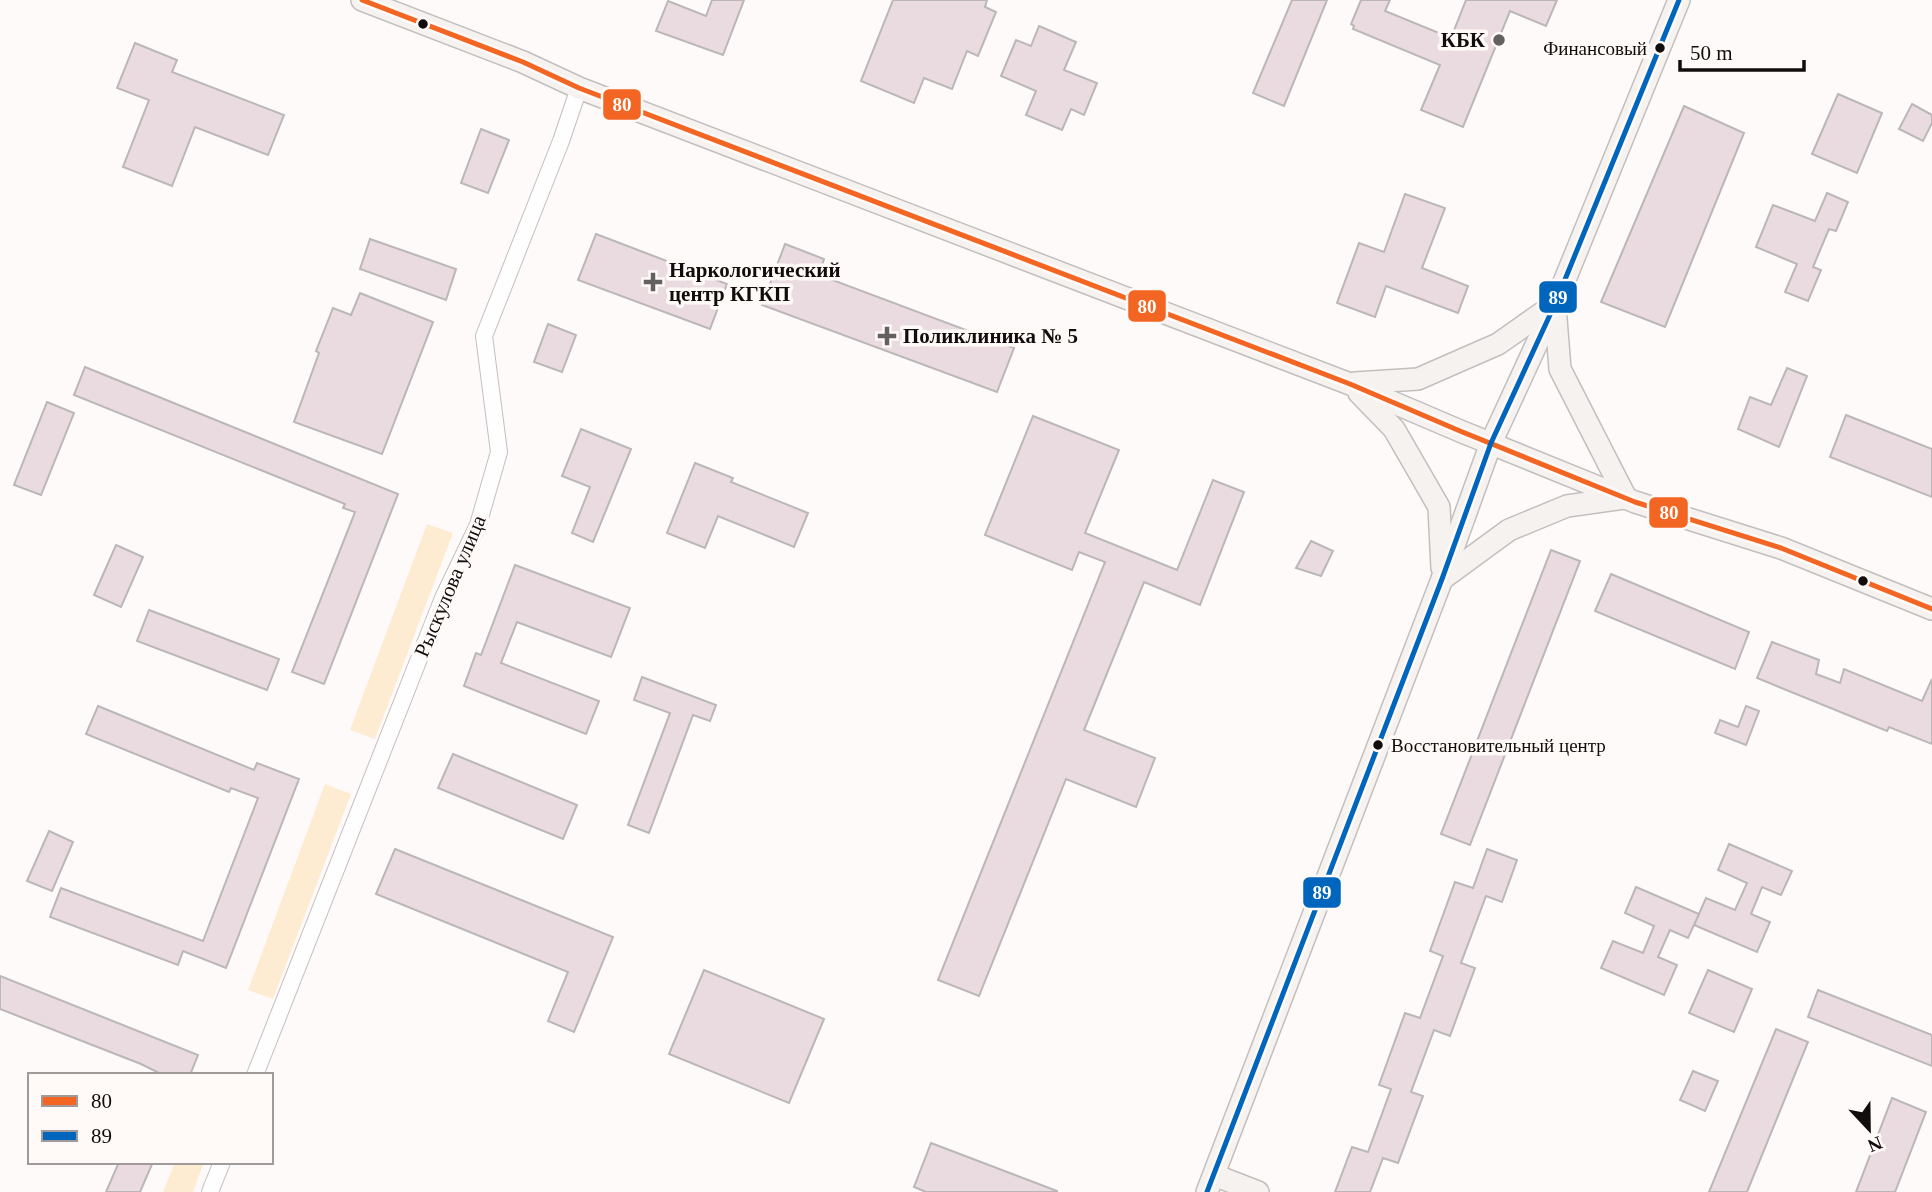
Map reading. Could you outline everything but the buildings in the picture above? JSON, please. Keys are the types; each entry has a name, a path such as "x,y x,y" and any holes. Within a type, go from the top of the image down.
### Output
{"main road":[{"path":"362,0 523,62 579,88 1350,384 1626,498 1781,548 1932,609"},
{"path":"1258,1192 1210,1183 1443,579 1491,443 1555,304 1679,0"},
{"path":"1350,384 1418,379 1498,344 1555,304"},
{"path":"1555,304 1560,369 1626,498"},
{"path":"1350,384 1394,429 1439,507 1443,579"},
{"path":"1443,579 1510,530 1567,506 1626,498"}],"street":[{"name":"Рыскулова улица","path":"256,1073 443,598 478,526 499,452 484,336 561,141 579,88"},
{"path":"210,1192 221,1164"}],"shaded area":[{"path":"427,524 453,533 375,739 350,730"},
{"path":"325,784 351,794 273,999 248,990"},
{"path":"174,1164 203,1164 193,1192 163,1192"}],"transit line":[{"name":"80","path":"362,0 523,62 579,88 1350,384 1635,502 1781,548 1932,609"},
{"name":"89","path":"1207,1192 1442,579 1491,443 1555,304 1679,0"}],"place":[{"name":"КБК","path":"1499,40"},
{"name":"Финансовый","path":"1660,48"},
{"name":"Наркологический центр КГКП","path":"653,282"},
{"name":"Поликлиника № 5","path":"887,336"},
{"name":"Восстановительный центр","path":"1378,745"}]}
